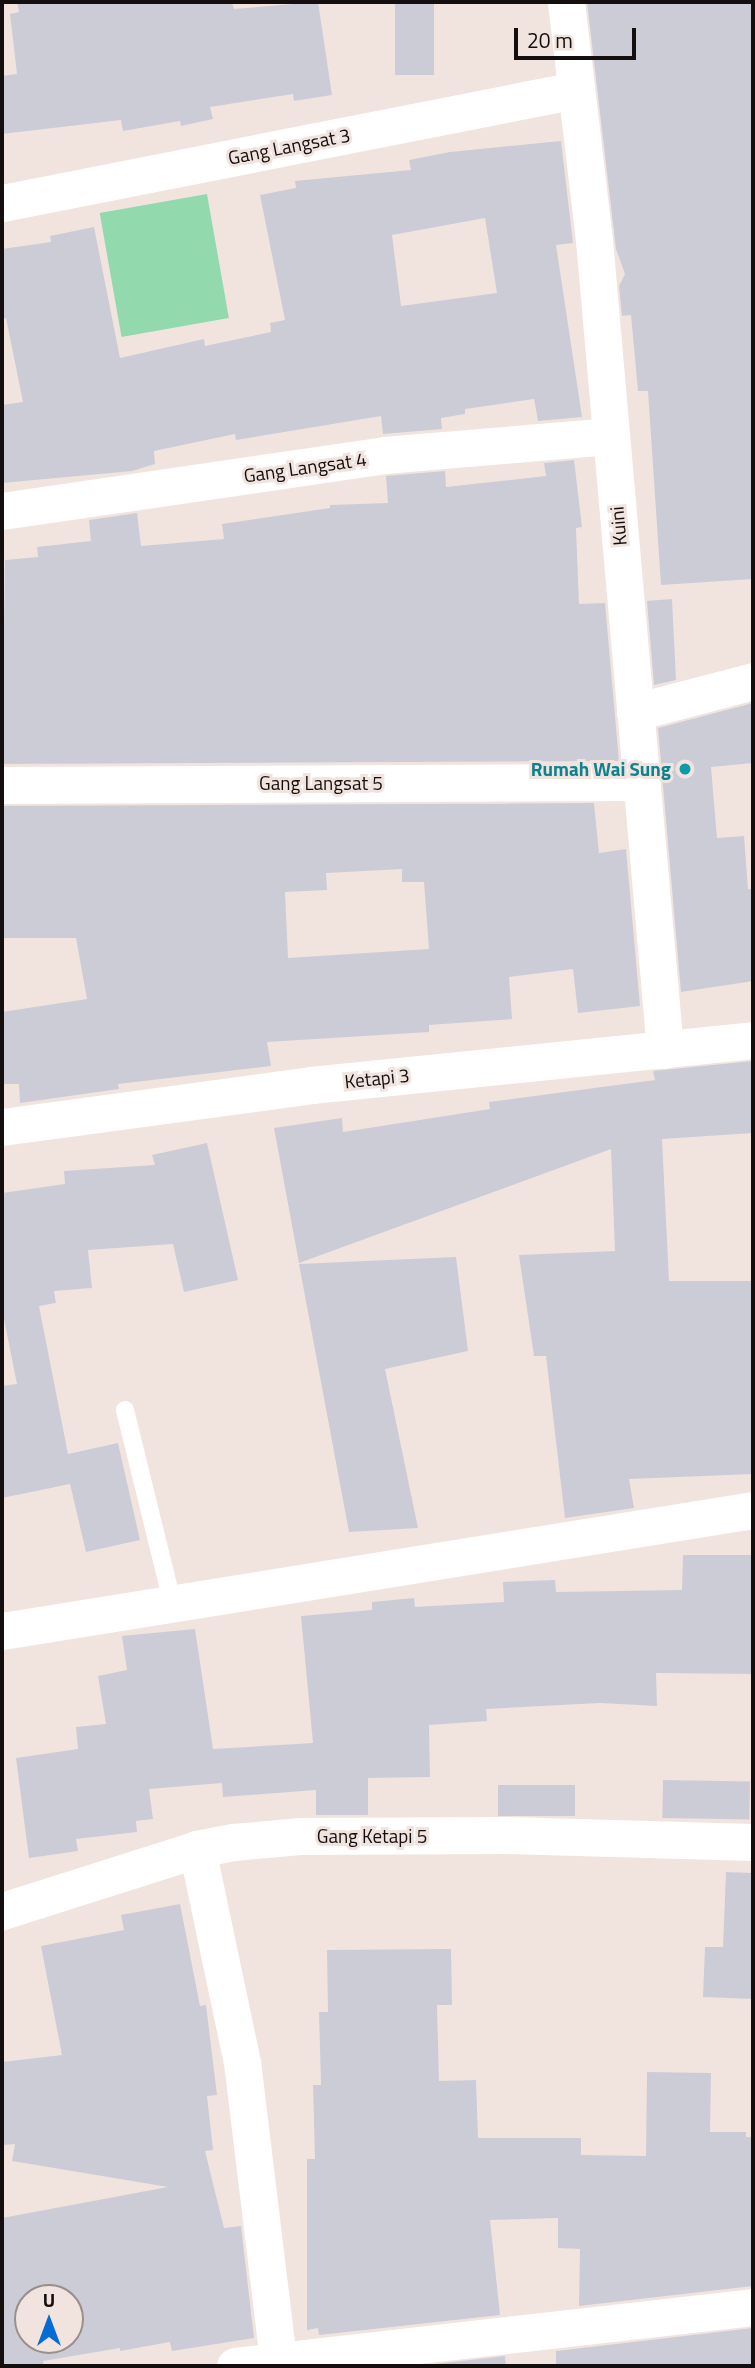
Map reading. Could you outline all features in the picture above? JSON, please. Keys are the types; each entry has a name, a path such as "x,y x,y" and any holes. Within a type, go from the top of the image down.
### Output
{"street":[{"name":"Kuini","path":"566,2 594,240 609,436 665,1050"},
{"name":"Gang Langsat 3","path":"2,203 576,90"},
{"name":"Gang Langsat 4","path":"2,511 384,456 609,436"},
{"path":"635,712 753,681"},
{"name":"Gang Langsat 5","path":"2,785 641,782"},
{"name":"Ketapi 3","path":"2,1127 311,1085 753,1040"},
{"path":"2,1631 753,1510"},
{"name":"Gang Ketapi 5","path":"2,1911 197,1849 313,1836 505,1835 753,1842"},
{"path":"197,1849 246,2087 278,2364"},
{"path":"235,2366 278,2364 753,2307"}],"lane":[{"path":"125,1410 172,1602"}],"green space":[{"path":"207,194 229,318 122,337 100,213"}],"building":[{"path":"17,2 232,2 234,9 318,2 332,95 294,101 293,94 210,107 213,119 181,126 180,121 123,131 121,120 2,134 2,76 17,74 10,14 19,12"},
{"path":"395,2 434,2 434,75 395,75"},
{"path":"587,2 753,2 753,579 661,585 648,391 638,391 631,315 622,316 619,286 625,274 616,249"},
{"path":"561,141 573,243 556,245 582,417 538,421 534,399 465,409 465,414 441,418 442,429 383,434 381,416 236,440 235,434 154,451 155,464 132,471 2,483 2,405 23,402 6,318 2,319 2,249 51,242 50,236 94,227 120,358 204,339 205,346 271,332 270,323 285,320 260,195 296,188 295,181 411,170 409,160 450,152","holes":["485,218 497,293 401,306 392,235"]},
{"path":"574,460 582,527 576,528 579,604 605,603 619,761 2,764 5,560 38,557 37,547 91,541 89,520 137,513 141,546 224,539 222,524 330,508 330,505 388,503 386,476 445,471 446,487 546,476 544,463"},
{"path":"672,599 676,680 654,685 647,601"},
{"path":"753,703 753,763 711,767 717,838 744,836 748,889 753,889 753,981 681,992 658,728"},
{"path":"594,803 599,853 626,849 640,1006 578,1013 573,969 509,977 512,1019 429,1025 429,1032 267,1042 271,1066 118,1084 119,1089 20,1103 19,1084 2,1084 2,1012 87,999 76,938 2,938 2,806","holes":["402,869 402,882 424,882 429,949 288,958 285,892 327,890 326,873"]},
{"path":"753,1061 753,1133 662,1139 669,1281 753,1281 753,1474 629,1479 634,1508 565,1518 546,1356 534,1356 519,1255 615,1251 611,1149 299,1263 274,1128 342,1118 343,1132 490,1109 489,1102 655,1080 653,1071"},
{"path":"207,1143 238,1280 184,1292 173,1244 88,1250 92,1288 54,1291 56,1303 39,1306 68,1454 118,1443 140,1540 86,1552 70,1484 2,1498 2,1386 17,1384 2,1309 2,1193 65,1184 64,1171 155,1165 152,1155"},
{"path":"456,1257 468,1351 385,1369 418,1528 349,1532 299,1264"},
{"path":"683,1555 753,1555 753,1674 656,1673 657,1706 600,1703 486,1709 487,1721 429,1725 430,1777 368,1778 368,1815 316,1815 316,1790 223,1797 222,1783 149,1789 153,1819 136,1821 137,1832 76,1839 78,1851 29,1858 16,1758 78,1749 76,1727 106,1724 98,1676 127,1670 122,1636 195,1629 213,1749 313,1743 301,1616 372,1610 372,1602 414,1598 415,1607 504,1602 503,1582 555,1580 556,1592 682,1590"},
{"path":"663,1780 750,1782 749,1820 662,1818"},
{"path":"498,1785 575,1785 575,1816 498,1816"},
{"path":"726,1872 753,1873 753,1999 703,1997 705,1947 723,1947"},
{"path":"180,1904 200,2006 206,2005 217,2095 207,2096 213,2150 205,2151 224,2228 241,2226 254,2338 172,2351 170,2342 43,2361 44,2366 2,2366 2,2218 168,2187 12,2161 15,2144 2,2145 2,2062 62,2055 41,1946 124,1930 121,1915"},
{"path":"451,1949 452,2005 437,2005 439,2081 476,2080 478,2138 581,2138 581,2155 646,2156 647,2072 711,2073 710,2132 746,2132 746,2137 753,2137 753,2286 579,2306 580,2249 558,2248 558,2218 490,2220 500,2315 319,2335 318,2328 307,2330 307,2159 315,2159 313,2085 321,2085 319,2012 328,2012 327,1950"},
{"path":"753,2328 753,2366 556,2366 556,2351"},
{"path":"505,2356 506,2366 418,2366"}],"place":[{"name":"Rumah Wai Sung","path":"685,769"}]}
